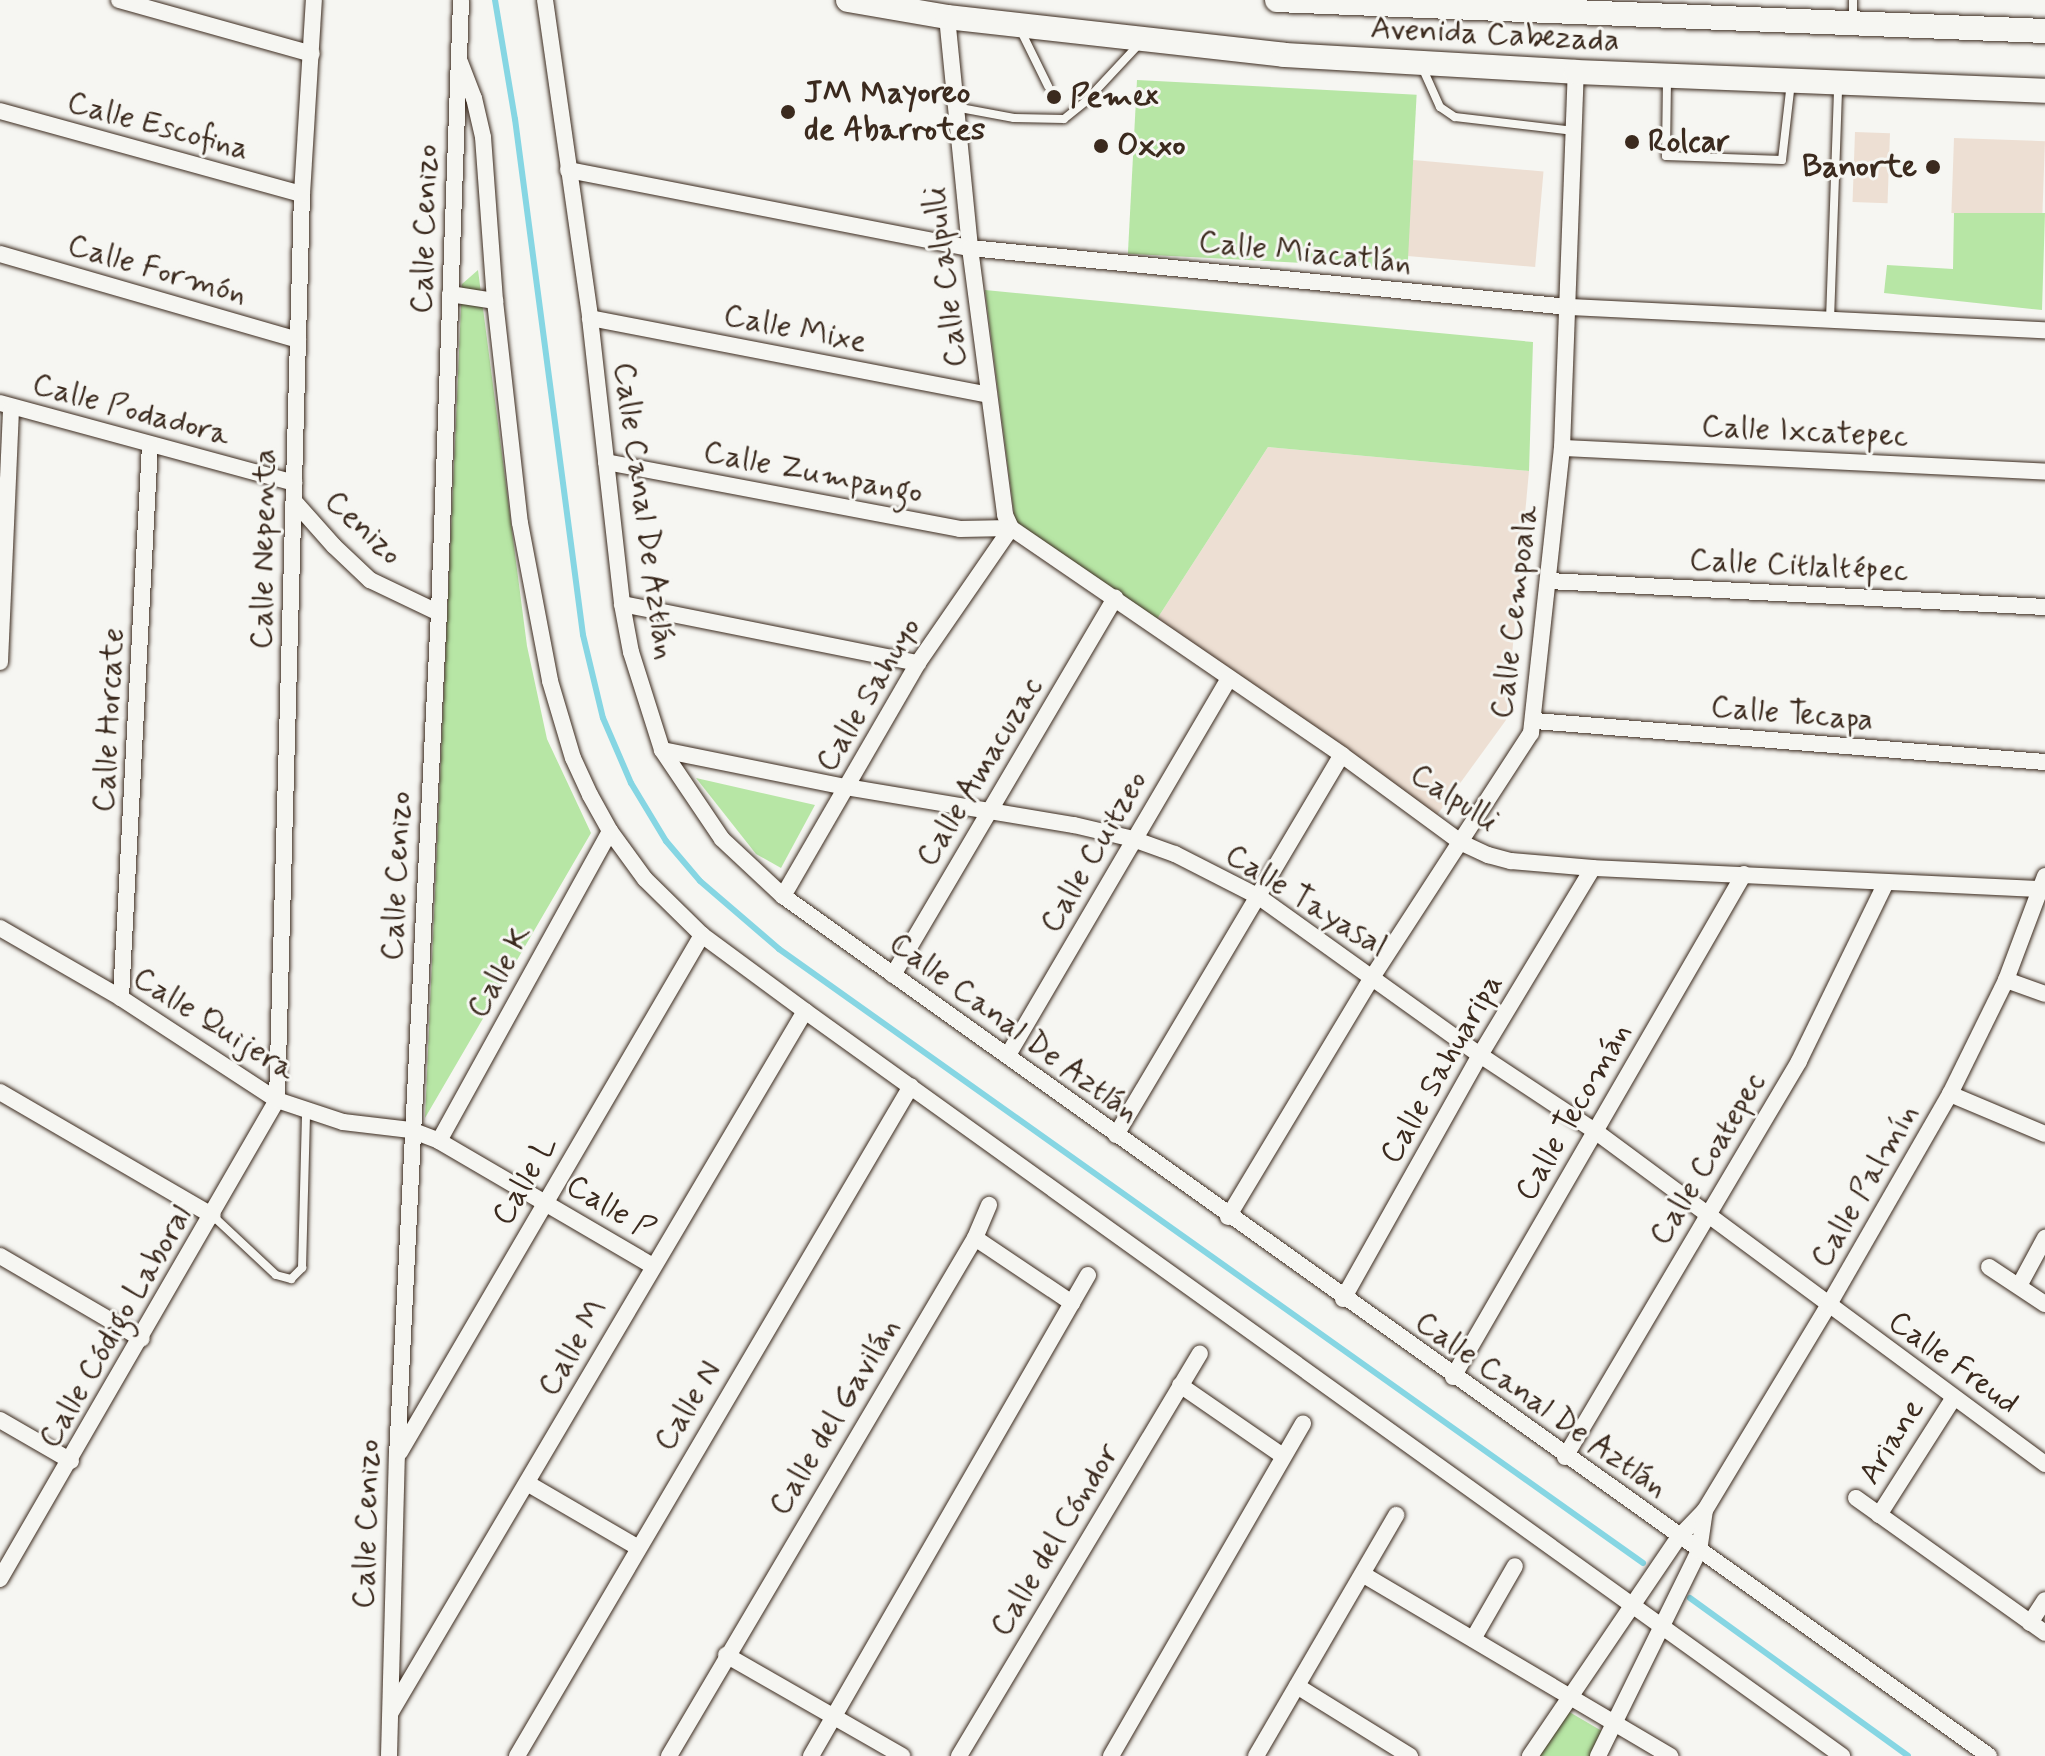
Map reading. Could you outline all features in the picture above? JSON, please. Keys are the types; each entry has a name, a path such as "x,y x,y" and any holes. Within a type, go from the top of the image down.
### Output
{"main road":[{"name":"Avenida Cabezada","path":"848,0 947,17 1284,55 1576,72 2045,91"},
{"name":"Avenida Cabezada","path":"1277,0 1667,13 1853,12 2045,31"}],"street":[{"path":"119,0 312,54"},
{"name":"Calle Nepenta","path":"277,1100 302,194 314,0"},
{"name":"Calle Cenizo","path":"389,1756 397,1456 439,613 461,0"},
{"name":"Calle Canal De Aztlán","path":"545,0 590,318 622,604 635,665 662,750 722,839 783,896 1008,1055 1228,1217 1989,1756"},
{"name":"Calle Calpulli","path":"947,17 970,248 1005,515 1011,528"},
{"path":"460,62 474,98 483,137 495,301 520,523 550,681 573,758 610,831 645,879 702,935 805,1011 1842,1756"},
{"name":"Calle Cempoala","path":"1228,1217 1373,976 1519,756 1535,721 1562,448 1576,72"},
{"name":"Calle Escofina","path":"0,111 302,194"},
{"name":"Calle Miacatlán","path":"568,170 970,248 1568,307 2045,330"},
{"name":"Calle Formón","path":"0,254 298,340"},
{"path":"450,294 495,301"},
{"name":"Calle Mixe","path":"590,318 989,395"},
{"path":"0,662 6,405"},
{"name":"Calle Podadora","path":"6,405 294,483"},
{"name":"Calle Horcate","path":"121,998 150,445"},
{"name":"Calle Ixcatepec","path":"1562,448 2045,472"},
{"name":"Calle Zumpango","path":"606,462 960,529 1011,528"},
{"name":"Cenizo","path":"294,501 370,580 439,613"},
{"name":"Calpulli","path":"1011,528 1342,755 1462,843 1500,859 1593,868 1886,883 2043,882"},
{"name":"Calle Sahuyo","path":"783,896 918,663 1011,528"},
{"name":"Calle Citlaltépec","path":"1549,581 2045,607"},
{"name":"Calle Amacuzac","path":"893,975 1115,598"},
{"path":"622,604 918,663"},
{"name":"Calle Cuitzeo","path":"1008,1055 1229,678"},
{"name":"Calle Tecapa","path":"1535,721 2045,762"},
{"name":"Calle Tayasal","path":"662,750 846,787 1074,825 1133,839 1175,854 1259,897 1480,1055 1595,1131 1828,1306"},
{"path":"1116,1135 1342,755"},
{"name":"Calle K","path":"439,1141 610,831"},
{"name":"Calle Sahuaripa","path":"1343,1299 1480,1055 1593,868"},
{"name":"Calle Tecomán","path":"1453,1377 1744,874"},
{"name":"Calle Palmín","path":"1530,1756 1679,1537 1705,1510 1828,1306 1950,1094 2006,980 2043,882"},
{"name":"Calle Coatepec","path":"1565,1457 1813,1036 1886,883"},
{"name":"Calle Quijera","path":"0,928 121,998 277,1100 343,1122 411,1130"},
{"name":"Calle L","path":"397,1456 702,935"},
{"path":"2006,980 2045,994"},
{"name":"Calle M","path":"390,1714 805,1011"},
{"name":"Calle N","path":"517,1756 637,1547 911,1086"},
{"path":"0,1092 213,1216"},
{"path":"1950,1094 2045,1134"},
{"name":"Calle Código Laboral","path":"0,1579 142,1339 277,1100"},
{"name":"Calle P","path":"411,1130 439,1141 653,1266"},
{"name":"Calle del Gavilán","path":"669,1756 975,1238 989,1205"},
{"path":"975,1238 1072,1303"},
{"path":"2019,1286 2045,1238"},
{"path":"0,1256 142,1339"},
{"path":"1989,1267 2045,1304"},
{"path":"811,1756 1088,1275"},
{"name":"Calle Freud","path":"1828,1306 2045,1464"},
{"name":"Calle del Cóndor","path":"959,1756 1200,1354"},
{"path":"1180,1385 1283,1456"},
{"name":"Ariane","path":"1879,1515 1953,1399"},
{"path":"0,1420 71,1461"},
{"path":"1111,1756 1303,1424"},
{"path":"527,1483 637,1547"},
{"path":"1856,1498 2045,1633"},
{"name":"Calle Palmín","path":"1598,1756 1699,1551 1705,1510"},
{"path":"1256,1756 1364,1575 1396,1515"},
{"path":"1473,1639 1515,1566"},
{"path":"1364,1575 1670,1756"},
{"path":"2030,1623 2045,1600"},
{"path":"726,1655 902,1756"},
{"path":"1297,1686 1410,1756"}],"lane":[{"path":"1018,25 1048,86"},
{"path":"955,107 1051,121 1070,116 1143,39"},
{"path":"1420,63 1440,107 1455,117 1574,131"},
{"path":"1667,75 1666,156 1782,160 1791,80"},
{"path":"1830,320 1838,82"},
{"path":"1062,106 1070,116"},
{"path":"213,1216 276,1275 291,1279 302,1268 306,1110"}],"shaded area":[{"path":"1855,132 1890,133 1888,203 1853,202"},
{"path":"1954,138 2045,141 2042,216 1951,213"},
{"path":"1413,160 1544,171 1535,267 1405,256"},
{"path":"1268,447 1529,471 1506,720 1437,815 1157,619"}],"green space":[{"path":"1137,80 1417,95 1408,268 1128,254"},
{"path":"1954,213 2045,213 2042,310 1884,293 1887,265 1953,269"},
{"path":"478,270 527,646 547,739 591,833 425,1118 462,284"},
{"path":"985,290 1533,342 1529,471 1268,447 1157,619 1015,521"},
{"path":"696,778 815,805 781,868 756,854"},
{"path":"1566,1710 1607,1734 1594,1756 1538,1756"}],"waterway":[{"path":"495,0 515,119 583,635 603,718 631,783 666,841 700,881 779,949 1643,1563"},
{"path":"1690,1598 1908,1756"}],"place":[{"name":"Pemex","path":"1054,97"},
{"name":"JM Mayoreo de Abarrotes","path":"788,112"},
{"name":"Rolcar","path":"1632,142"},
{"name":"Oxxo","path":"1101,146"},
{"name":"Banorte","path":"1933,167"}]}
